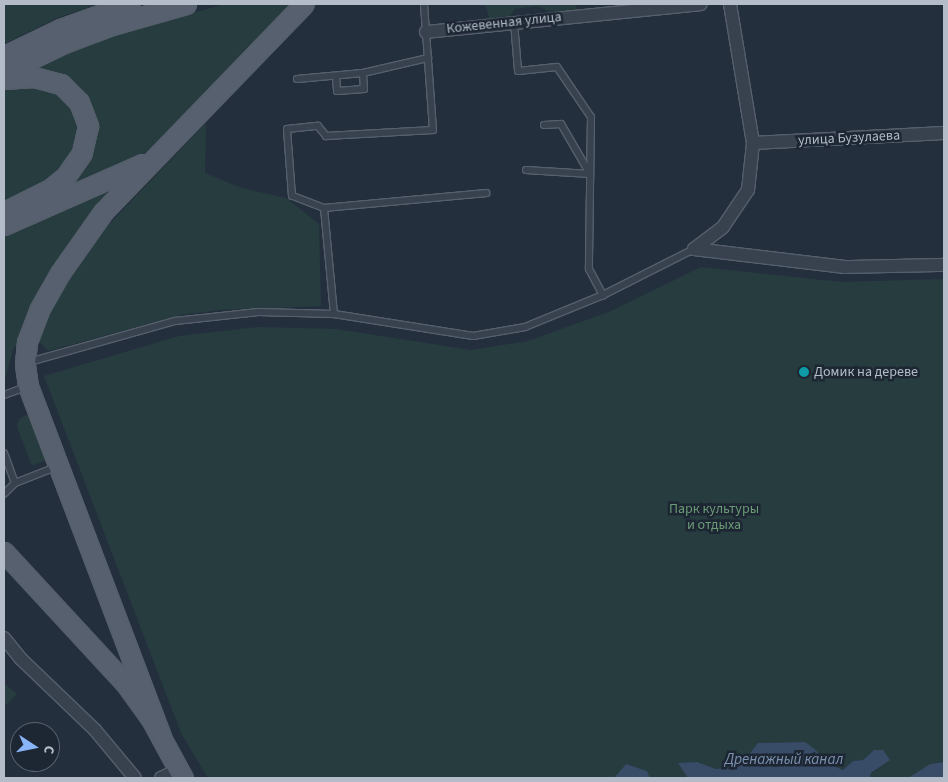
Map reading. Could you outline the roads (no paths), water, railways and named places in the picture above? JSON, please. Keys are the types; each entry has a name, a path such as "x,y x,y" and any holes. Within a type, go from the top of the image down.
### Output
{"main road":[{"path":"4,56 115,7 130,4"},
{"path":"4,72 112,25 186,4"},
{"path":"180,775 161,736 57,467 28,386 25,364 34,322 65,264 103,212 304,4"},
{"path":"4,79 34,77 61,84 79,102 88,126 82,153 65,177 44,193 4,212"},
{"path":"4,225 128,172 163,148"},
{"path":"4,552 120,677 161,736"}],"street":[{"name":"Кожевенная улица","path":"426,32 701,4"},
{"path":"694,249 723,227 748,190 753,143 730,4"},
{"name":"улица Бузулаева","path":"753,143 944,133"},
{"path":"694,249 845,267 944,264"},
{"path":"4,638 21,659 95,730 135,778"},
{"path":"161,778 180,775"}],"lane":[{"path":"424,4 433,130 326,136 318,126 287,129 292,196 324,208 486,193"},
{"path":"514,22 518,71 557,67 591,117 589,269 603,295"},
{"path":"297,79 362,73 428,58"},
{"path":"336,76 337,91 364,89 362,73"},
{"path":"544,126 561,124 590,174"},
{"path":"526,170 590,174"},
{"path":"324,208 334,314"},
{"path":"25,364 60,351 174,321 259,312 334,314 473,336 525,327 603,295 694,249"},
{"path":"4,395 28,386"},
{"path":"4,454 16,483"},
{"path":"4,494 16,483 57,467"}],"water":[{"name":"Дренажный канал","path":"805,742 816,750 825,762 843,770 853,761 863,760 874,750 883,750 890,760 871,773 870,778 688,778 678,763 697,762 716,769 741,765 758,743"},
{"path":"944,762 944,778 908,778 930,764"},
{"path":"626,764 647,771 650,778 614,778"}],"place":[{"name":"Домик на дереве","path":"804,372"}],"park label":[{"name":"Парк культуры и отдыха","path":"714,518"}]}
